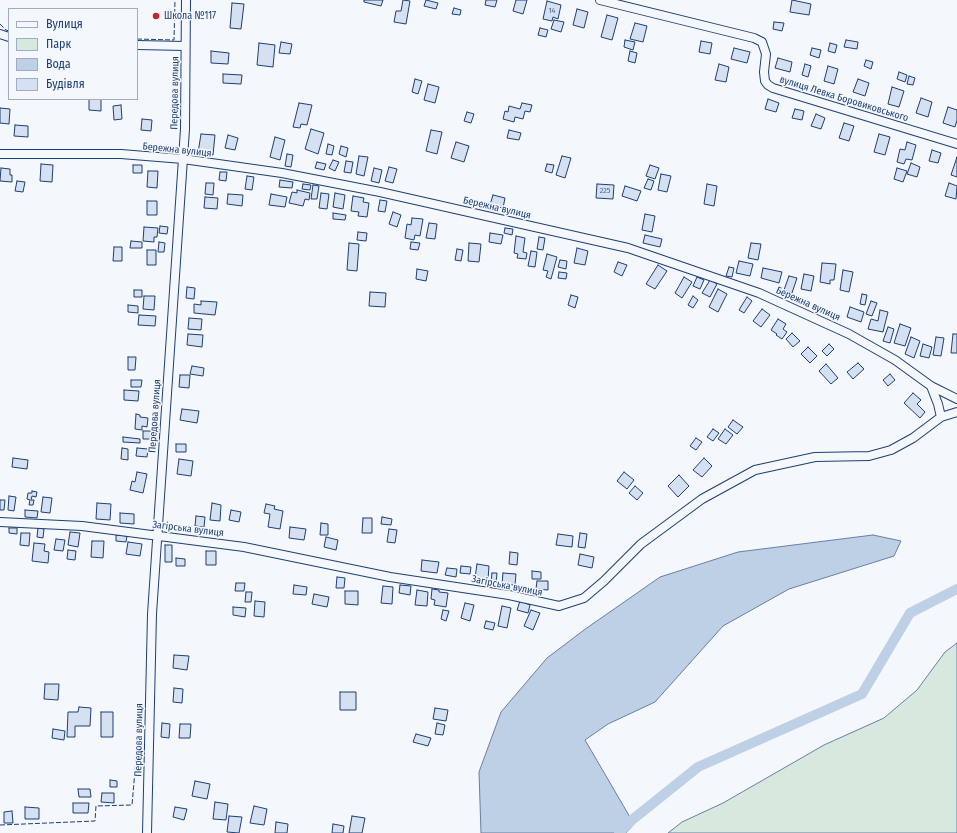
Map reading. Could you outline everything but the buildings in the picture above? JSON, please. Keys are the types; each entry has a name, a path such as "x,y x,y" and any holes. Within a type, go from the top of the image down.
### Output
{"street":[{"name":"Передова вулиця","path":"147,833 152,614 185,129 186,0"},
{"name":"вулиця Левка Боровиковського","path":"600,0 754,38 762,42 766,54 764,72 765,81 773,88 957,144"},
{"path":"138,45 186,46"},
{"name":"Бережна вулиця","path":"0,154 121,154 183,159 282,173 380,192 628,248 773,299 849,334 895,360 931,386 957,399"},
{"path":"931,386 941,417"},
{"name":"Загірська вулиця","path":"0,522 82,526 244,547 390,577 509,595 559,606 584,598 604,581 641,544 702,499 755,470 815,457 869,456 891,450 913,438 941,417 957,412"}],"green space":[{"path":"957,643 957,833 668,833 682,822 723,803 824,745 884,718 917,690 945,652"}],"water":[{"path":"873,535 901,541 894,556 789,589 723,626 655,702 608,724 585,740 634,824 626,833 481,833 479,772 501,712 547,658 584,630 660,577 738,552"}],"waterway":[{"path":"619,833 632,820 698,767 862,694 910,613 957,589"}],"fence":[{"path":"138,39 174,40 175,0"},
{"path":"0,24 8,31"},
{"path":"0,825 95,821 96,806 132,805 137,748"}],"place":[{"name":"Школа №117","path":"156,16"}]}
